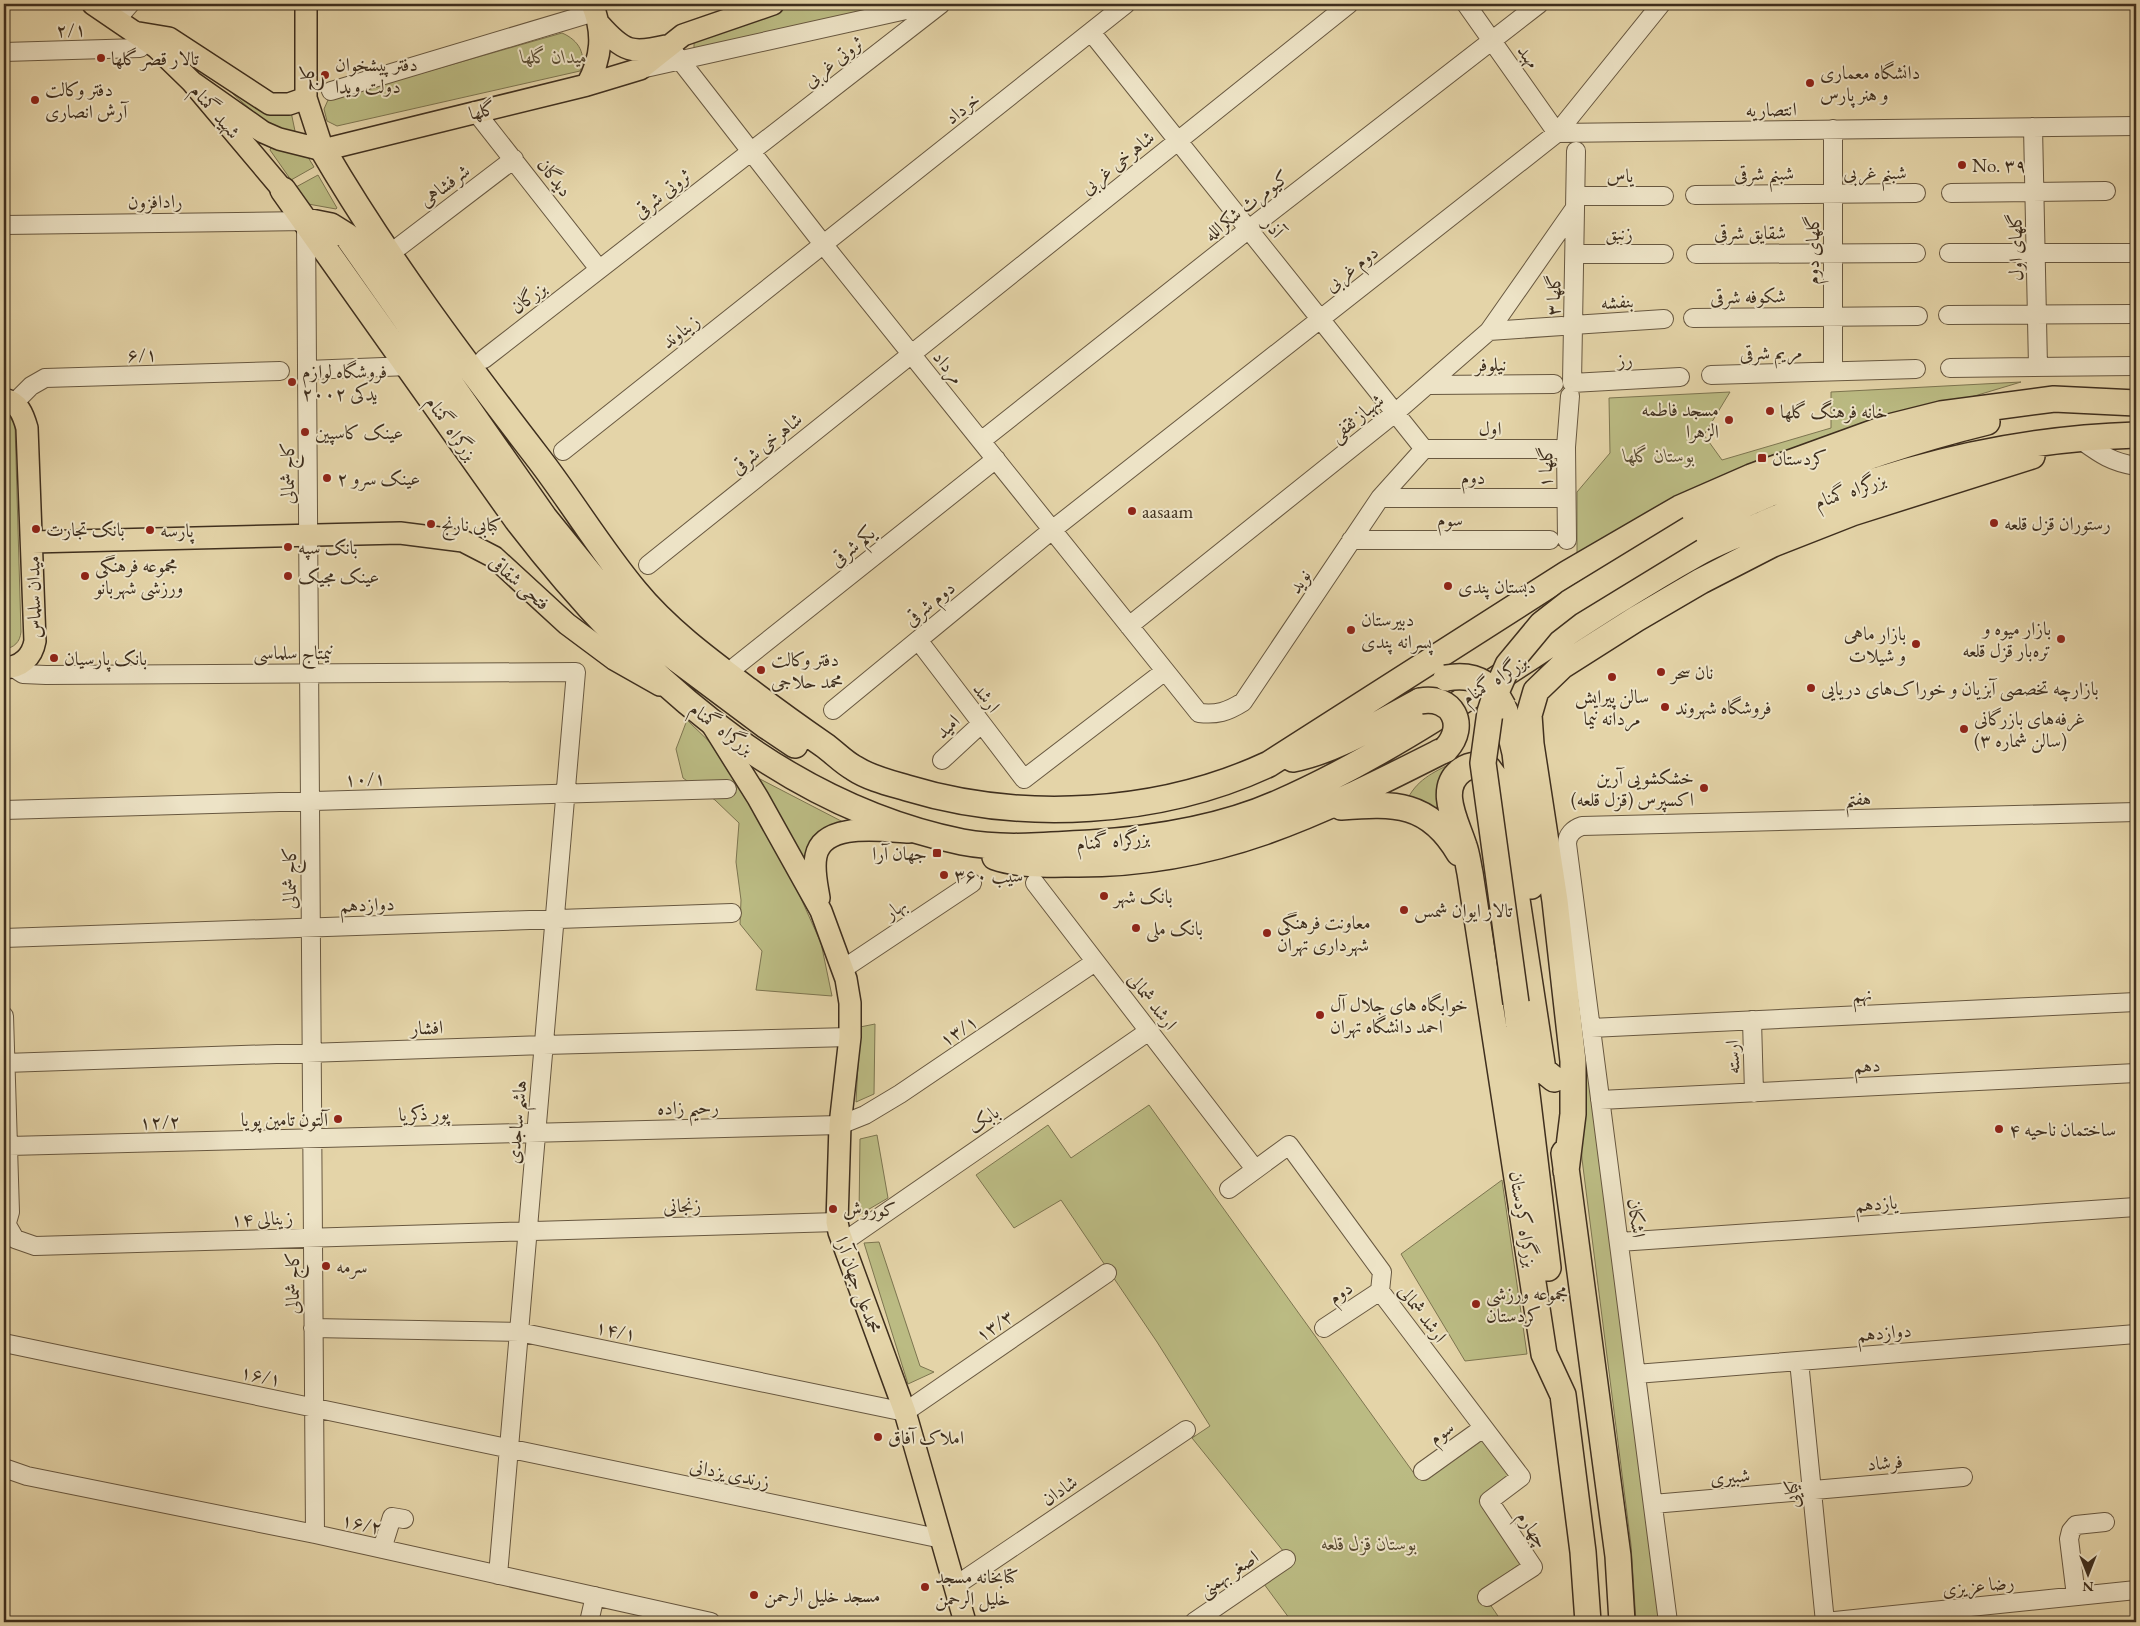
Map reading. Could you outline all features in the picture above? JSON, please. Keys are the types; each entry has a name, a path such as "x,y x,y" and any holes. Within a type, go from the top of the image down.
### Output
{"highway":[{"name":"بزرگراه گمنام","path":"323,150 381,242 480,384 558,484 636,592 664,621 726,674 855,770 935,797 976,804 1070,808 1118,805 1163,798 1242,777 1269,764 1568,573 1680,508 1751,477 1889,427 1941,414 2054,399 2136,404"},
{"name":"بزرگراه گمنام","path":"283,190 517,520 550,564 611,631 709,721 785,774 862,812 966,843 1038,846 1138,839 1182,832 1246,816 1326,780 1403,738 1565,633 1700,551 1846,489 1955,458 2020,445 2086,437 2136,435"},
{"path":"306,221 332,226 347,236 544,518 603,590 645,633 716,689 780,735 826,760 855,770"},
{"path":"1563,1395 1516,1003 1483,763 1490,712 1508,665 1542,624 1569,603 1690,529 1768,493 1830,469 1954,430 2040,412 2136,404"},
{"path":"1566,1171 1573,1114 1573,1061 1556,910 1531,744 1529,714 1536,691 1562,666 1702,581 1773,544 1852,512 2017,462 2086,437 2136,450"},
{"path":"1269,764 1315,743 1418,683 1465,676 1484,682 1495,692 1505,710 1515,753 1554,1079 1618,1556 1622,1622"},
{"path":"966,843 990,856 1017,862 1064,864 1133,863 1166,859 1216,848 1264,833 1328,808 1446,749 1456,735 1456,718 1451,710 1437,701 1420,701 1308,756 1269,764"},
{"name":"بزرگراه کردستان","path":"1554,1079 1543,1070 1500,788 1492,772 1480,765 1473,765 1459,773 1449,792 1449,799 1466,849 1544,1354 1563,1395 1583,1552 1588,1622"},
{"path":"1328,808 1391,804 1420,812 1443,829 1470,873"}],"main road":[{"name":"شهید گمنام","path":"93,4 123,12 137,40 156,47 192,82 283,190"},
{"name":"کاج","path":"306,4 306,98 323,150"},
{"path":"596,14 615,41 630,49 675,53 683,35 773,4"},
{"path":"587,85 599,56 596,14"},
{"path":"137,40 168,38 270,104 289,104 306,98"},
{"name":"گلها","path":"323,150 475,111 587,85 640,69 675,53"},
{"path":"192,82 263,132 279,139 323,150"},
{"name":"میدان سلماس","path":"8,668 24,661 34,646 27,428 22,413 9,401"},
{"name":"فتحی شقاقی","path":"32,542 400,533 464,541 494,557 567,624 614,659 684,699"},
{"path":"709,721 758,798 821,911"},
{"path":"821,911 815,864 819,847 828,838 850,831 924,832"},
{"name":"محمدعلی جهان آرا","path":"821,911 843,968 849,996 850,1037 840,1125 837,1222 842,1243 905,1412 965,1622"}],"street":[{"name":"گلها","path":"675,53 933,4"},
{"name":"ثروتی غربی","path":"750,152 942,4"},
{"name":"خرداد","path":"823,244 1126,4"},
{"name":"شاهرخی غربی","path":"911,354 1348,4"},
{"name":"مهبد","path":"1466,4 1557,132"},
{"name":"کیومرث شکرالله","path":"982,442 1249,229 1540,4"},
{"name":"دوم غربی","path":"1052,530 1557,132 1654,7"},
{"path":"331,91 596,14"},
{"name":"آذر","path":"1091,32 1424,449"},
{"name":"۲/۱","path":"4,52 137,40"},
{"name":"مرداد","path":"675,53 823,244 1199,713"},
{"name":"دیدگان","path":"475,111 514,158 599,269"},
{"name":"انتصاریه","path":"1557,132 2136,126"},
{"name":"گلهای اول","path":"2033,127 2038,367"},
{"name":"گلهای دوم","path":"1833,371 1834,129"},
{"name":"گلها ۳","path":"1571,390 1567,326 1575,254 1576,151"},
{"name":"ثروتی شرقی","path":"599,269 750,152"},
{"name":"شرفشاهی","path":"400,246 514,158"},
{"path":"1951,193 2106,191"},
{"name":"شبنم غربی","path":"1834,194 1916,193"},
{"name":"شبنم شرقی","path":"1695,195 1834,194"},
{"name":"یاس","path":"1576,202 1664,196"},
{"name":"شهباز ثقفی","path":"1129,626 1395,413 1489,331 1576,202"},
{"name":"رادافزون","path":"4,224 306,221"},
{"name":"کاج شمالی","path":"306,221 315,1534"},
{"name":"زیناوند","path":"563,451 823,244"},
{"name":"شقایق شرقی","path":"1696,254 1916,253"},
{"path":"1949,253 2131,253"},
{"name":"زنبق","path":"1575,254 1664,254"},
{"name":"بزرگان","path":"484,359 599,269"},
{"path":"1948,316 2133,314"},
{"name":"شکوفه شرقی","path":"1693,318 1918,316"},
{"name":"بنفشه","path":"1489,331 1664,319"},
{"name":"شاهرخی شرقی","path":"648,565 911,354"},
{"path":"307,370 409,366"},
{"path":"1950,368 2135,366"},
{"name":"مریم شرقی","path":"1711,375 1916,369"},
{"name":"۶/۱","path":"9,401 45,378 280,371"},
{"name":"رز","path":"1571,390 1680,377"},
{"name":"نیلوفر","path":"1428,385 1554,384"},
{"name":"گلها ۱","path":"1558,540 1565,498 1571,390"},
{"path":"2086,437 2106,458 2117,463 2136,466"},
{"name":"اول","path":"1424,449 1556,449"},
{"name":"نوید","path":"1199,713 1215,715 1243,702 1380,498 1424,449"},
{"name":"یکم شرقی","path":"736,666 996,459"},
{"name":"دوم","path":"1380,498 1565,498"},
{"name":"دوم شرقی","path":"833,710 1052,530"},
{"name":"سوم","path":"1352,540 1558,540"},
{"name":"ارشد","path":"918,640 1024,779 1165,671"},
{"name":"نیمتاج سلماسی","path":"8,668 23,674 46,675 576,672"},
{"name":"هاشم ساجدی","path":"498,1575 576,672"},
{"name":"امید","path":"942,760 981,724"},
{"name":"۱۰/۱","path":"4,810 727,789"},
{"name":"هفتم","path":"1582,826 2136,812"},
{"name":"اشکان","path":"1582,826 1571,832 1567,844 1668,1622"},
{"name":"بهار","path":"843,968 972,883"},
{"name":"ارشد شمالی","path":"1034,883 1255,1169 1289,1145 1382,1272 1380,1291 1521,1478"},
{"name":"دوازدهم","path":"4,938 732,912"},
{"name":"۱۳/۱","path":"840,1125 865,1115 900,1094 1096,962"},
{"name":"نهم","path":"1591,1028 2136,1002"},
{"path":"4,1016 9,1146 6,1224"},
{"name":"ارسته","path":"1752,1020 1754,1092"},
{"name":"بابک","path":"842,1243 1149,1031"},
{"name":"افشار","path":"6,1063 544,1044 850,1037"},
{"name":"دهم","path":"1600,1100 2136,1073"},
{"name":"رحیم زاده","path":"536,1132 840,1125"},
{"name":"پور ذکریا","path":"312,1138 536,1132"},
{"name":"۱۲/۲","path":"9,1146 312,1138"},
{"path":"1229,1189 1255,1169"},
{"name":"یازدهم","path":"1618,1242 2136,1207"},
{"name":"زنجانی","path":"528,1231 837,1222"},
{"name":"زینالی ۱۴","path":"6,1224 15,1239 35,1246 528,1231"},
{"name":"۱۳/۳","path":"905,1412 1107,1273"},
{"name":"دوم","path":"1324,1328 1380,1291"},
{"name":"۱۴/۱","path":"314,1328 519,1332 905,1412"},
{"name":"دوازدهم","path":"1636,1374 2136,1334"},
{"name":"۱۶/۱","path":"4,1343 509,1448"},
{"name":"کیایی","path":"1799,1361 1825,1622"},
{"name":"سوم","path":"1423,1471 1483,1428"},
{"name":"شادان","path":"955,1586 1186,1430"},
{"name":"زرندی یزدانی","path":"509,1448 942,1539"},
{"name":"۱۶/۲","path":"4,1468 27,1476 315,1534 711,1622"},
{"name":"فرشاد","path":"1812,1491 1963,1477"},
{"name":"چهارم","path":"1487,1597 1533,1567 1488,1501 1521,1478"},
{"name":"شبیری","path":"1653,1504 1812,1491"},
{"path":"382,1549 392,1517 404,1518"},
{"path":"2076,1596 2069,1539 2071,1531 2076,1525 2105,1522"},
{"name":"اصغر بهمنی","path":"1194,1622 1286,1559"},
{"name":"رضا عزیزی","path":"1825,1622 2136,1590"},
{"path":"590,1622 595,1596"},
{"path":"1920,1622 1959,1608"}],"green space":[{"path":"796,4 901,4 694,50 694,40"},
{"name":"میدان گلها","path":"562,33 573,40 580,49 583,59 580,71 337,126 327,121 324,109 328,100"},
{"path":"210,72 290,107 295,131 274,126 262,118 238,99"},
{"path":"271,147 288,152 306,154 314,167 291,180 270,150"},
{"path":"318,175 336,209 308,204 296,187"},
{"name":"بوستان گلها","path":"2021,382 1918,413 1837,434 1757,460 1577,555 1577,492 1610,453 1609,398 1730,392 1704,435 1722,460 1831,428 1831,392"},
{"path":"4,416 10,417 15,425 21,632 16,644 4,649"},
{"path":"687,720 719,751 790,874 821,943 832,996 756,990 762,951 740,924 741,900 736,862 739,823 715,800 683,778 676,749"},
{"path":"1454,762 1452,826 1406,802 1410,794 1420,783"},
{"path":"760,779 843,822 815,835 803,864"},
{"path":"1586,1023 1661,1622 1636,1622 1631,1545 1582,1159 1579,1110 1580,1030"},
{"path":"875,1024 874,1094 856,1102 860,1027"},
{"name":"بوستان قزل قلعه","path":"1149,1105 1418,1479 1480,1433 1512,1475 1479,1501 1524,1561 1481,1591 1502,1622 1292,1622 1264,1584 1292,1562 1192,1438 1210,1426 1157,1342 1061,1200 1014,1228 976,1175 1048,1125 1071,1158"},
{"path":"877,1135 888,1198 859,1215 860,1139"},
{"name":"مجموعه ورزشی کردستان","path":"1502,1180 1527,1354 1465,1361 1401,1254"},
{"path":"879,1242 920,1366 934,1372 908,1384 864,1243"}],"place":[{"name":"تالار قصر گلها","path":"101,58"},
{"name":"دفتر پیشخوان دولت ویدا","path":"325,75"},
{"name":"دانشگاه معماری و هنر پارس","path":"1810,83"},
{"name":"دفتر وکالت آرش انصاری","path":"35,100"},
{"name":"No. ۳۹","path":"1962,165"},
{"name":"فروشگاه لوازم یدکی ۲۰۰۲","path":"292,382"},
{"name":"خانه فرهنگ گلها","path":"1770,411"},
{"name":"مسجد فاطمه الزهرا","path":"1729,420"},
{"name":"عینک کاسپین","path":"305,432"},
{"name":"کردستان","path":"1762,458"},
{"name":"عینک سرو ۲","path":"327,478"},
{"name":"aasaam","path":"1132,511"},
{"name":"رستوران قزل قلعه","path":"1994,523"},
{"name":"کبابی نارنج","path":"431,524"},
{"name":"بانک تجارت","path":"36,529"},
{"name":"پارسه","path":"150,530"},
{"name":"بانک سپه","path":"288,547"},
{"name":"مجموعه فرهنگی ورزشی شهربانو","path":"85,576"},
{"name":"عینک مجیک","path":"288,576"},
{"name":"دبستان پندی","path":"1448,586"},
{"name":"دبیرستان پسرانه پندی","path":"1351,630"},
{"name":"بازار میوه و تره‌بار قزل قلعه","path":"2061,639"},
{"name":"بازار ماهی و شیلات","path":"1916,644"},
{"name":"بانک پارسیان","path":"54,658"},
{"name":"دفتر وکالت محمد حلاجی","path":"761,670"},
{"name":"نان سحر","path":"1661,672"},
{"name":"سالن پیرایش مردانه نیما","path":"1612,677"},
{"name":"بازارچه تخصصی آبزیان و خوراک‌های دریایی","path":"1811,688"},
{"name":"فروشگاه شهروند","path":"1665,707"},
{"name":"غرفه‌های بازرگانی (سالن شماره ۳)","path":"1964,729"},
{"name":"خشکشویی آرین اکسپرس (قزل قلعه)","path":"1704,788"},
{"name":"جهان آرا","path":"937,853"},
{"name":"سیب ۳۶۰","path":"944,875"},
{"name":"بانک شهر","path":"1104,896"},
{"name":"تالار ایوان شمس","path":"1404,910"},
{"name":"بانک ملی","path":"1136,928"},
{"name":"معاونت فرهنگی شهرداری تهران","path":"1267,933"},
{"name":"خوابگاه های جلال آل احمد دانشگاه تهران","path":"1320,1015"},
{"name":"آلتون تامین پویا","path":"338,1119"},
{"name":"ساختمان ناحیه ۴","path":"1999,1129"},
{"name":"کوروش","path":"833,1209"},
{"name":"سرمه","path":"326,1266"},
{"name":"مجموعه ورزشی کردستان","path":"1476,1304"},
{"name":"املاک آفاق","path":"878,1437"},
{"name":"كتابخانه مسجد خليل الرحمن","path":"925,1587"},
{"name":"مسجد خلیل الرحمن","path":"754,1595"}]}
